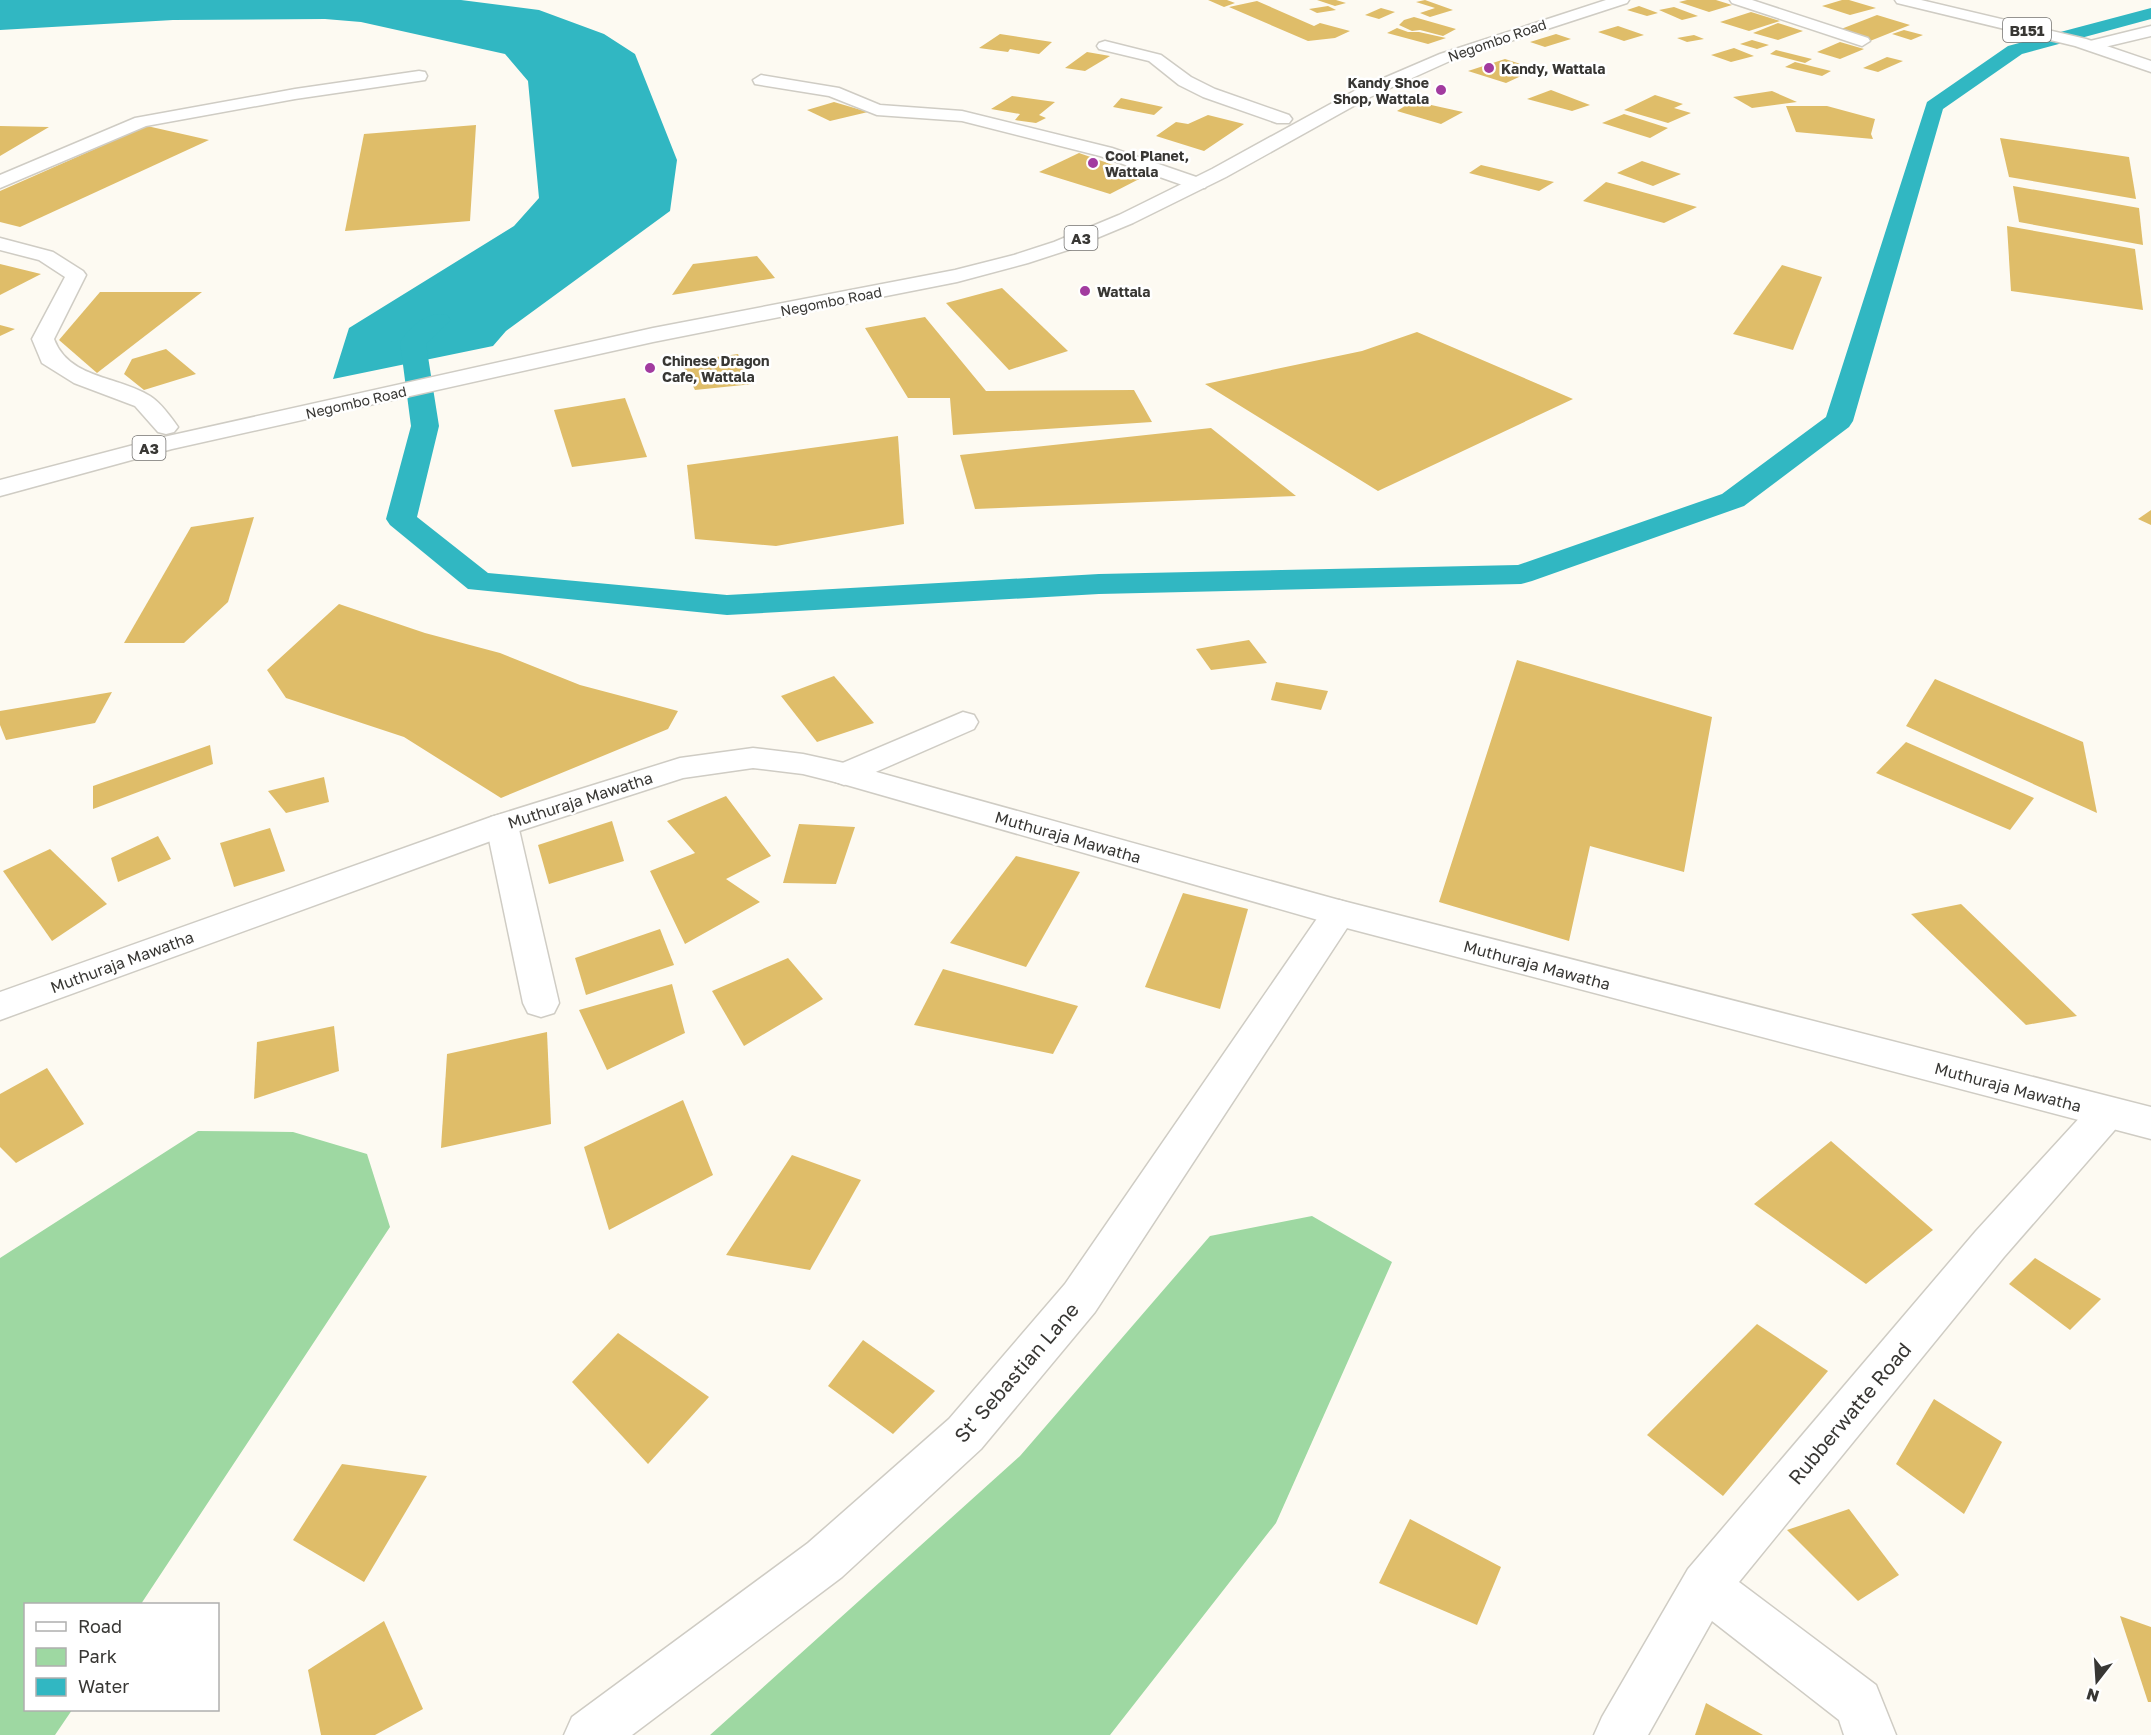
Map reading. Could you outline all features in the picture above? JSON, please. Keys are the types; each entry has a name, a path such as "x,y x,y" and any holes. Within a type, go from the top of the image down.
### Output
{"main road":[{"name":"Negombo Road","path":"498,362 639,324 961,261 1065,230 1120,206 1344,87 1439,46 1584,0"},
{"name":"Negombo Road","path":"0,468 166,427 297,406 498,362 653,335 981,270 1061,246 1101,231 1198,184 1362,94 1446,57 1499,38 1623,0"},
{"path":"1737,0 1862,41"},
{"name":"B151","path":"1902,0 2086,44 2132,58 2151,67"},
{"path":"2086,44 2151,31"},
{"path":"1105,46 1155,58 1185,81 1209,93 1283,119"},
{"path":"0,182 141,122 295,94 419,76"},
{"path":"761,80 832,92 877,110 962,116 1106,152 1198,184"},
{"path":"0,244 46,256 76,275 43,339 50,358 82,378 143,401 166,427"},
{"name":"Negombo Road","path":"0,488 297,406"},
{"path":"844,774 963,722"},
{"name":"Muthuraja Mawatha","path":"0,1006 502,825 681,768 753,759 803,764 844,774 1339,913 2151,1123"},
{"path":"502,825 541,1003"},
{"name":"St' Sebastian Lane","path":"590,1735 825,1560 965,1434 1080,1298 1339,913"},
{"name":"Rubberwatte Road","path":"1620,1735 1705,1586 1990,1244 2107,1113"},
{"path":"1705,1586 1858,1703 1870,1735"}],"green space":[{"path":"198,1131 293,1132 367,1154 390,1227 142,1603 24,1603 24,1711 71,1711 55,1735 0,1735 0,1258"},
{"path":"1312,1216 1392,1262 1276,1523 1110,1735 710,1735 1020,1456 1210,1236"}],"water":[{"path":"0,0 461,0 539,10 604,34 635,54 677,160 670,211 506,331 493,346 333,379 349,328 514,226 539,198 528,81 505,54 361,22 325,19 173,20 0,30"}],"building":[{"path":"1208,0 1227,0 1235,3 1224,7"},
{"path":"1317,0 1336,0 1346,3 1335,6"},
{"path":"1425,0 1453,10 1430,17 1420,13 1435,8 1416,2"},
{"path":"1716,0 1732,5 1709,12 1679,2"},
{"path":"1842,0 1876,8 1850,15 1822,6"},
{"path":"1257,1 1314,26 1320,23 1350,31 1335,38 1308,41 1229,7"},
{"path":"1328,6 1336,10 1317,13 1309,9"},
{"path":"1639,6 1658,13 1647,16 1627,10"},
{"path":"1674,7 1698,16 1682,20 1659,10"},
{"path":"1381,8 1395,12 1379,19 1365,15"},
{"path":"1751,12 1780,21 1749,31 1720,22"},
{"path":"1877,15 1910,25 1870,41 1836,31"},
{"path":"1414,17 1456,29 1443,36 1420,30 1412,31 1399,25 1404,20"},
{"path":"1778,23 1803,31 1778,40 1753,33"},
{"path":"1618,26 1644,35 1624,41 1598,32"},
{"path":"1397,28 1446,38 1428,44 1387,33"},
{"path":"1904,30 1923,35 1911,40 1892,34"},
{"path":"1000,34 1052,42 1039,54 1010,49 1008,52 979,48"},
{"path":"1556,34 1571,39 1545,47 1530,42"},
{"path":"1694,35 1704,39 1687,42 1677,38"},
{"path":"1752,40 1769,45 1757,49 1740,44"},
{"path":"1840,42 1864,49 1840,59 1817,52"},
{"path":"1734,48 1754,56 1731,62 1711,55"},
{"path":"1776,50 1812,59 1805,63 1770,54"},
{"path":"1087,52 1110,56 1085,71 1065,68"},
{"path":"1887,57 1903,61 1878,72 1863,68"},
{"path":"1505,59 1536,69 1506,83 1468,71"},
{"path":"1795,62 1831,71 1822,76 1785,67"},
{"path":"1551,90 1590,105 1572,111 1527,99"},
{"path":"1772,91 1797,102 1752,108 1733,97"},
{"path":"1655,95 1683,104 1674,108 1691,113 1668,123 1624,110"},
{"path":"1012,96 1055,102 1039,115 1046,118 1036,123 1015,120 1020,114 991,109"},
{"path":"1121,98 1163,107 1154,115 1113,107"},
{"path":"1413,101 1463,112 1441,124 1397,111"},
{"path":"834,102 868,112 830,121 807,110"},
{"path":"1786,106 1827,106 1875,119 1871,134 1873,139 1796,132"},
{"path":"1624,114 1668,128 1650,138 1602,123"},
{"path":"1208,115 1244,124 1204,151 1156,136 1176,122 1188,124"},
{"path":"476,125 470,221 345,231 364,134"},
{"path":"0,126 49,127 0,156"},
{"path":"147,126 209,140 20,227 0,222 0,191"},
{"path":"2000,138 2129,157 2136,199 2009,177"},
{"path":"1079,153 1145,176 1110,194 1039,172"},
{"path":"1642,161 1681,174 1653,186 1617,173"},
{"path":"1481,165 1554,182 1539,191 1469,173"},
{"path":"1606,182 1697,207 1664,223 1583,201"},
{"path":"2013,186 2139,208 2143,245 2019,222"},
{"path":"2007,226 2135,249 2143,310 2011,291"},
{"path":"757,256 775,278 672,295 693,264"},
{"path":"0,264 41,274 0,295"},
{"path":"1782,265 1822,277 1793,350 1733,334"},
{"path":"1002,288 1068,351 1009,370 946,303"},
{"path":"100,292 202,292 97,373 59,340"},
{"path":"925,317 986,391 1134,390 1152,422 953,435 950,398 908,398 865,328"},
{"path":"0,325 15,329 0,336"},
{"path":"1417,332 1573,399 1378,491 1205,384 1362,351"},
{"path":"166,349 196,374 144,390 124,374 132,359"},
{"path":"738,354 753,384 695,390 681,362"},
{"path":"625,398 647,457 572,467 554,410"},
{"path":"1211,428 1296,496 975,509 960,455"},
{"path":"898,436 904,524 776,546 695,539 687,465"},
{"path":"2151,510 2151,525 2138,519"},
{"path":"254,517 228,602 184,643 124,643 191,527"},
{"path":"339,604 425,633 500,653 580,685 678,711 668,729 501,798 404,737 286,698 267,670"},
{"path":"1249,640 1267,663 1211,670 1196,649"},
{"path":"1517,660 1712,717 1684,872 1590,846 1569,941 1439,902"},
{"path":"834,676 874,723 817,742 781,696"},
{"path":"1935,679 2083,742 2097,813 1906,726"},
{"path":"1276,682 1328,691 1321,710 1271,700"},
{"path":"112,692 95,723 6,740 0,725 0,711"},
{"path":"1906,742 2034,798 2010,830 1876,773"},
{"path":"210,745 213,764 93,809 93,786"},
{"path":"324,777 329,802 286,813 268,791"},
{"path":"726,796 771,856 726,879 760,902 685,944 650,871 695,853 667,821"},
{"path":"612,821 624,861 549,884 538,845"},
{"path":"799,824 855,827 836,884 783,883"},
{"path":"270,828 285,871 234,887 220,843"},
{"path":"158,836 171,859 118,882 111,858"},
{"path":"50,849 107,904 52,941 3,871"},
{"path":"1016,856 1080,872 1026,967 950,943"},
{"path":"1183,893 1248,909 1220,1009 1145,987"},
{"path":"1961,904 2077,1016 2026,1025 1911,914"},
{"path":"660,929 674,965 586,995 575,958"},
{"path":"788,958 823,999 744,1046 712,991"},
{"path":"943,969 1078,1006 1053,1054 914,1025"},
{"path":"672,984 685,1033 607,1070 579,1010"},
{"path":"334,1026 339,1071 254,1099 257,1042"},
{"path":"547,1032 551,1124 441,1148 447,1054"},
{"path":"47,1068 84,1124 16,1163 0,1147 0,1094"},
{"path":"683,1100 713,1175 609,1230 584,1147"},
{"path":"1831,1141 1933,1230 1866,1284 1754,1204"},
{"path":"792,1155 861,1180 810,1270 726,1255"},
{"path":"2035,1258 2101,1299 2070,1330 2009,1284"},
{"path":"1757,1324 1828,1371 1723,1496 1647,1435"},
{"path":"618,1333 709,1397 648,1464 572,1382"},
{"path":"863,1340 935,1391 893,1434 828,1386"},
{"path":"1934,1399 2002,1442 1964,1514 1896,1464"},
{"path":"342,1464 427,1476 364,1582 293,1540"},
{"path":"1849,1509 1899,1575 1858,1601 1787,1530"},
{"path":"1410,1519 1501,1567 1477,1625 1379,1583"},
{"path":"2120,1616 2151,1627 2151,1702 2148,1702"},
{"path":"384,1621 423,1709 375,1735 321,1735 308,1670"},
{"path":"1706,1703 1763,1735 1695,1735"}],"waterway":[{"path":"438,320 413,342 425,426 401,519 479,582 727,605 1099,584 1521,574 1733,500 1839,421 1934,106 2015,50 2151,13"}],"place":[{"name":"Kandy, Wattala","path":"1489,68"},
{"name":"Kandy Shoe Shop, Wattala","path":"1441,90"},
{"name":"Cool Planet, Wattala","path":"1093,163"},
{"name":"Wattala","path":"1085,291"},
{"name":"Chinese Dragon Cafe, Wattala","path":"650,368"}]}
